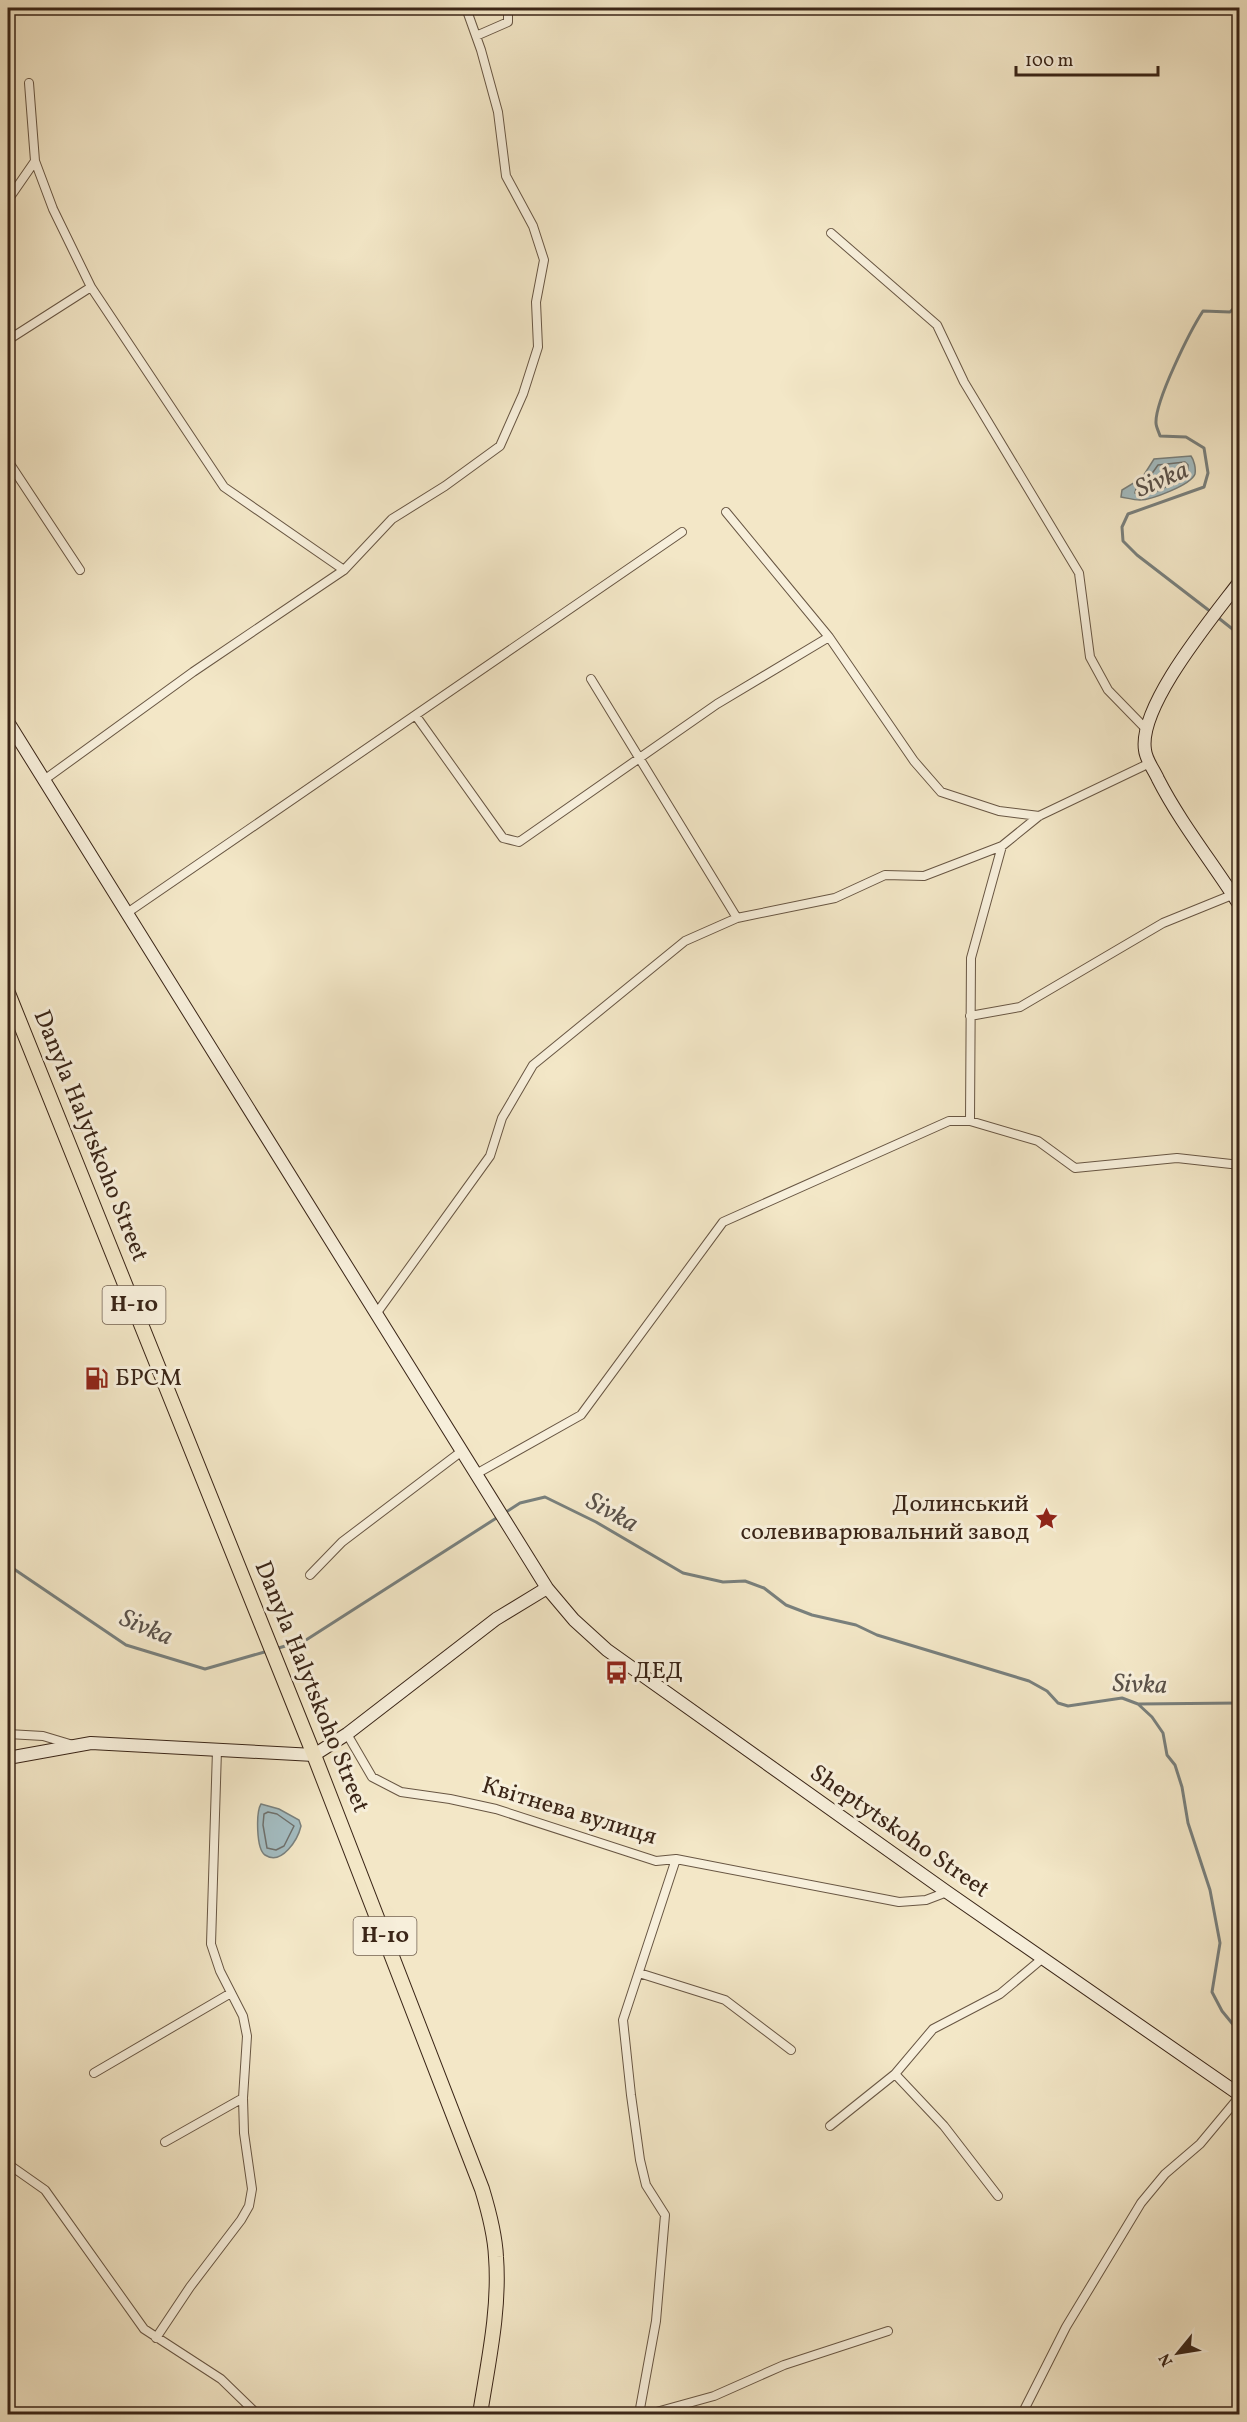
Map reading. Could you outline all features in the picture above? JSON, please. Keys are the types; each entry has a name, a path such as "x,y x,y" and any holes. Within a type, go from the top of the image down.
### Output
{"main road":[{"name":"Danyla Halytskoho Street","path":"8,993 288,1689 456,2117 482,2189 492,2223 496,2258 495,2308 480,2415"}],"street":[{"path":"44,780 193,672 344,570 392,519 500,446 523,394 538,347 536,302 544,260 533,226 506,176 498,112 466,8"},
{"path":"476,36 508,22 508,8"},
{"path":"28,83 35,161 53,209 91,287 224,487 344,570"},
{"path":"8,200 35,161"},
{"path":"831,233 937,325 964,382 1078,573 1089,657 1108,690 1146,729"},
{"path":"8,340 91,287"},
{"path":"8,461 80,570"},
{"path":"726,512 829,637 914,761 941,792 999,811 1039,816"},
{"path":"127,913 682,532"},
{"path":"1239,581 1160,692 1146,729 1145,752 1166,795 1239,906"},
{"path":"416,716 503,838 519,842 717,704 829,637"},
{"path":"591,679 737,918"},
{"name":"Sheptytskoho Street","path":"8,722 547,1588 574,1620 607,1650 947,1892 1239,2095"},
{"path":"376,1314 490,1156 502,1118 533,1065 685,941 737,918 835,898 885,875 924,876 1002,846 1039,816 1150,764"},
{"path":"970,1121 971,958 1002,846"},
{"path":"970,1016 1020,1007 1163,923 1232,895"},
{"path":"476,1474 581,1415 723,1222 949,1121 970,1121 1038,1141 1075,1168 1177,1158 1239,1165"},
{"path":"310,1575 342,1542 462,1451"},
{"path":"8,1758 91,1743 314,1755 347,1734 496,1619 547,1588"},
{"path":"8,1734 43,1736 76,1746"},
{"name":"Квітнева вулиця","path":"347,1734 372,1777 400,1792 450,1798 496,1809 656,1861 676,1859 899,1902 926,1900 947,1892"},
{"path":"156,2338 249,2206 252,2188 244,2133 243,2098 247,2036 243,2016 220,1971 211,1944 217,1750"},
{"path":"639,2415 656,2321 665,2215 646,2185 630,2095 623,2020 676,1859"},
{"path":"830,2126 895,2074 933,2029 1000,1994 1043,1958"},
{"path":"639,1972 725,2000 791,2050"},
{"path":"94,2073 231,1993"},
{"path":"895,2074 944,2126 998,2196"},
{"path":"1022,2415 1066,2326 1141,2203 1165,2174 1200,2144 1239,2095"},
{"path":"165,2142 243,2098"},
{"path":"8,2163 45,2190 144,2329 220,2379 257,2415"},
{"path":"649,2415 714,2396 784,2365 888,2331"}],"water":[{"path":"1191,456 1195,474 1186,483 1161,495 1145,499 1121,497 1122,490 1142,478 1154,459"},
{"path":"261,1804 279,1809 299,1820 301,1826 293,1844 277,1857 265,1855 260,1846 258,1822"}],"waterway":[{"name":"Sivka","path":"1211,612 1137,555 1123,541 1122,527 1128,514 1204,487 1208,473 1204,448 1186,437 1160,436 1156,425 1157,413 1174,366 1203,311 1230,312 1240,302"},
{"name":"Sivka","path":"1216,616 1240,635"},
{"name":"Sivka","path":"503,1514 520,1503 545,1497 596,1522 683,1573 723,1582 745,1581 764,1588 786,1605 812,1615 856,1625 877,1635 1029,1681 1047,1691 1058,1703 1068,1706 1122,1698 1138,1704 1240,1703"},
{"name":"Sivka","path":"275,1649 306,1640 498,1517"},
{"name":"Sivka","path":"8,1565 126,1645 205,1669 268,1651"},
{"path":"1138,1704 1152,1717 1163,1733 1167,1755 1175,1765 1182,1787 1188,1823 1210,1890 1220,1943 1212,1992 1222,2011 1240,2033"}],"place":[{"name":"БРСМ","path":"97,1379"},
{"name":"Долинський солевиварювальний завод","path":"1047,1519"},
{"name":"ДЕД","path":"616,1672"}]}
